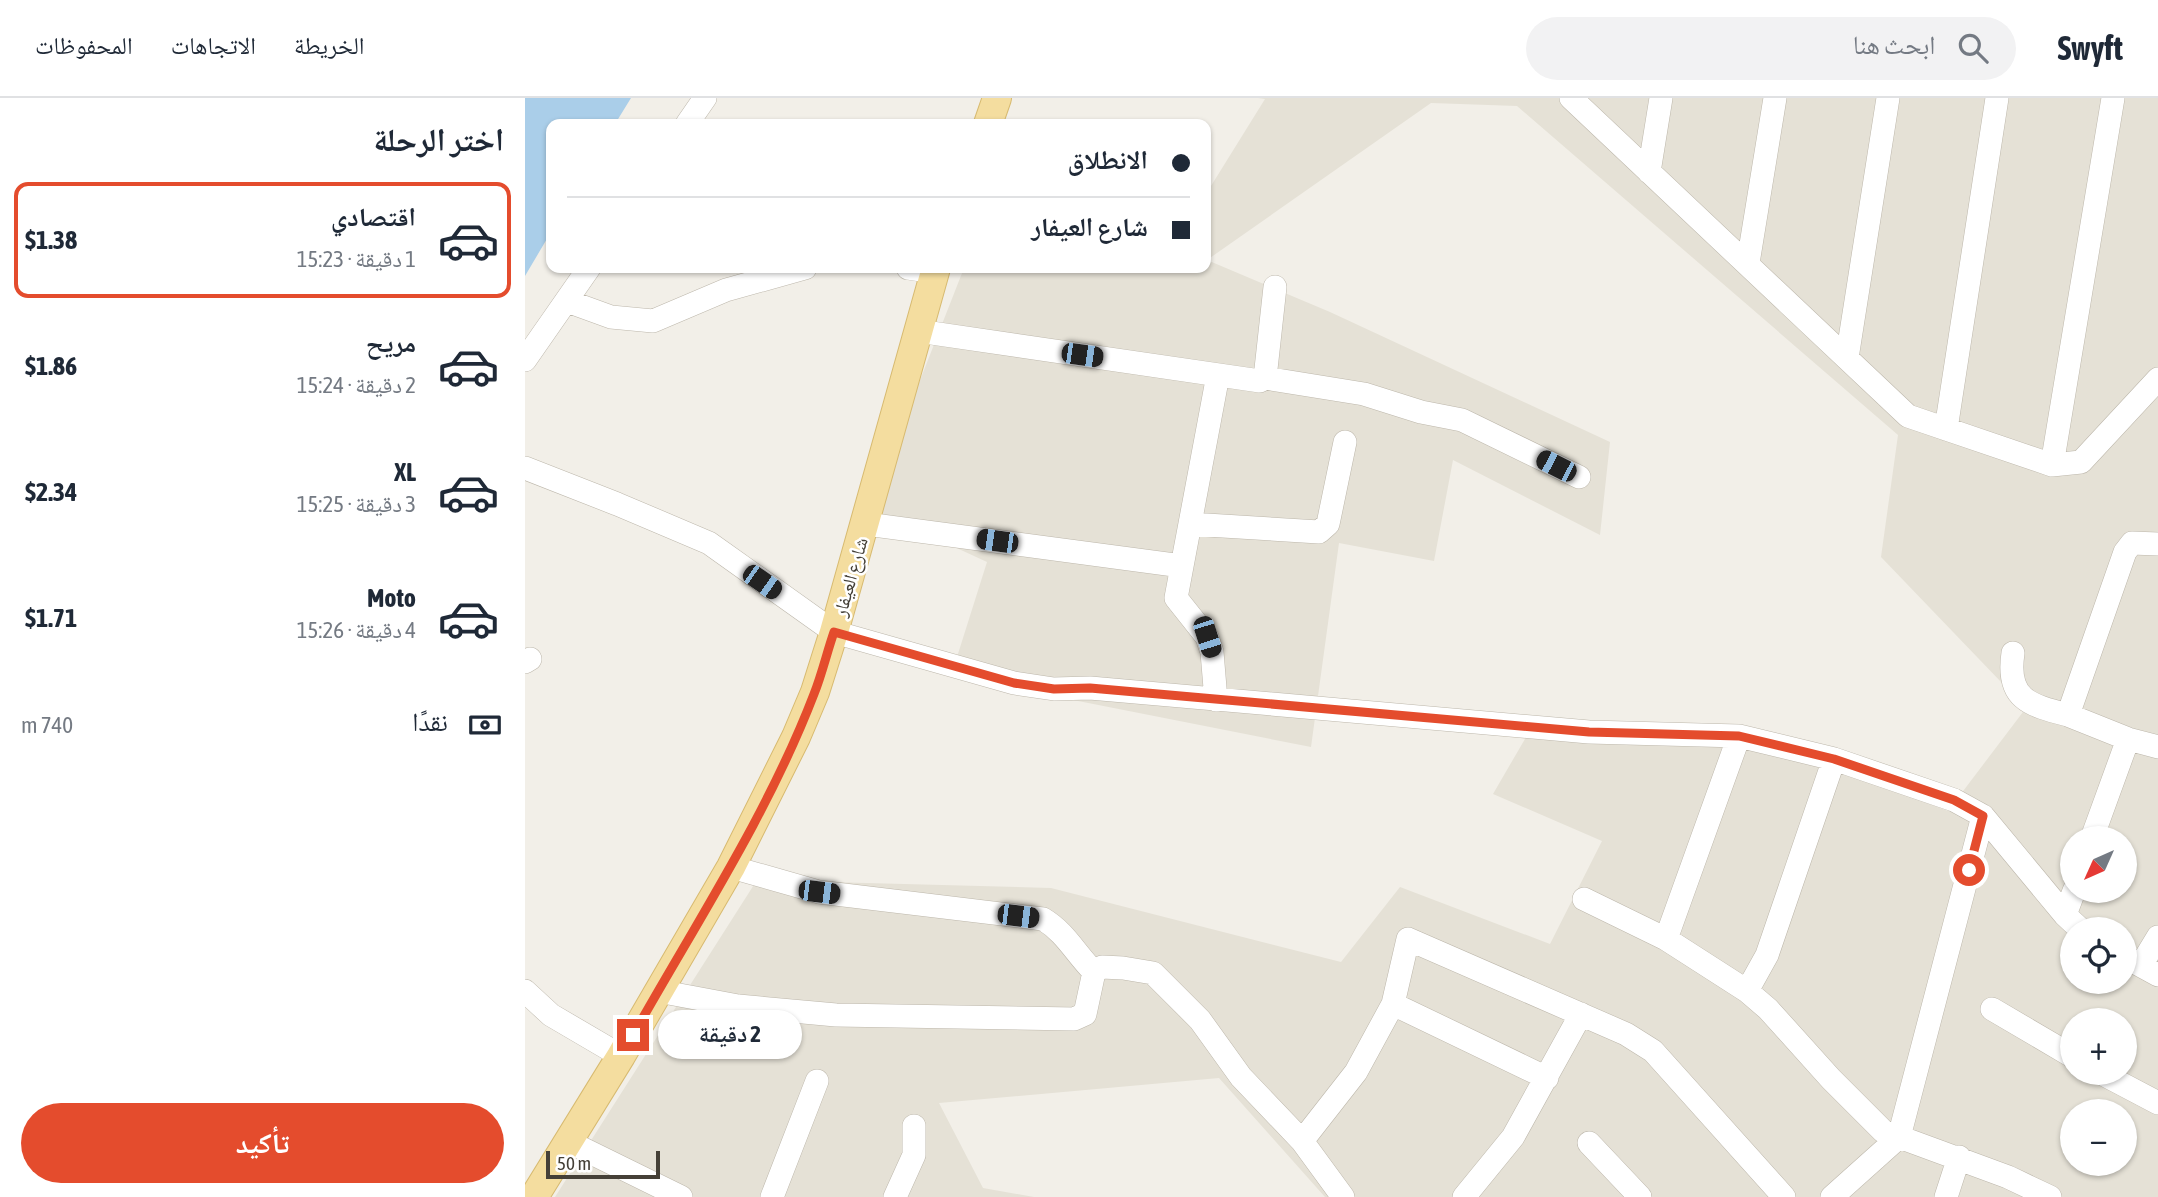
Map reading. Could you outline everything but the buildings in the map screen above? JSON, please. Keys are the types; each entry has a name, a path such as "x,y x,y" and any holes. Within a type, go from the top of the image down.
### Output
{"main road":[{"path":"990,119 997,98"},
{"name":"شارع العيفار","path":"534,1197 621,1056 731,867 796,737 815,692 866,523 918,331 925,273"}],"street":[{"path":"690,119 705,98"},
{"path":"1571,98 1908,416 2052,465 2081,462 2158,379"},
{"path":"1649,172 1661,98"},
{"path":"1748,263 1775,98"},
{"path":"1847,358 1888,98"},
{"path":"1946,429 1997,98"},
{"path":"2052,465 2113,98"},
{"path":"525,360 586,273"},
{"path":"567,301 611,317 653,321 726,290 786,273"},
{"path":"1265,378 1275,287"},
{"path":"918,331 1364,394 1421,412 1462,420 1579,477"},
{"path":"1216,700 1212,652 1207,637 1176,598 1218,375"},
{"path":"1190,524 1319,533 1328,524 1345,442"},
{"path":"525,468 709,543 834,632 1014,683 1054,689 1090,688 1589,732 1739,736 1834,759 1954,800 1983,816 2068,917"},
{"path":"866,523 1182,566"},
{"path":"2068,715 2125,552 2132,543 2158,544"},
{"path":"2013,653 2011,667 2013,686 2017,694 2044,709 2158,747"},
{"path":"1666,939 1739,736"},
{"path":"2096,826 2128,739"},
{"path":"1747,991 1767,955 1834,759"},
{"path":"1832,1197 1899,1136 1983,816"},
{"path":"731,867 819,892 1042,919 1063,934 1094,972"},
{"path":"1584,899 1666,939 1747,991 1768,1009 1831,1079 1883,1131 1959,1157 2050,1197"},
{"path":"2141,966 2158,937"},
{"path":"1302,1141 1356,1072 1393,1004 1408,939 1626,1034 1653,1051 1784,1197"},
{"path":"658,992 738,1006 836,1015 1074,1019 1085,1014 1094,972 1102,967 1153,973 1200,1020 1241,1077 1302,1141 1343,1197"},
{"path":"525,991 551,1015 621,1056"},
{"path":"1393,1004 1547,1078"},
{"path":"1992,1009 2060,1049"},
{"path":"1464,1197 1513,1138 1581,1014"},
{"path":"772,1197 817,1081"},
{"path":"2124,1085 2158,1103"},
{"path":"895,1197 914,1155 914,1126"},
{"path":"567,1142 681,1197"},
{"path":"1589,1143 1640,1197"},
{"path":"1946,1197 1959,1157"}],"shaded area":[{"path":"1258,98 2158,98 2158,1197 1325,1197 1219,1078 939,1103 983,1188 1034,1197 555,1197 757,880 1051,888 1341,962 1400,887 1550,944 1602,841 1493,794 1529,732 1718,725 1948,811 2026,708 1881,557 1898,435 1517,106 1431,103 1211,257 1211,186 1265,99"},
{"path":"1211,262 1330,312 1610,442 1600,535 1453,460 1434,561 1339,543 1311,747 951,676 987,562 870,508 962,273 1211,273"}],"water":[{"path":"525,98 631,98 618,119 546,119 546,240 525,276"}],"route":[{"path":"633,1035 764,805 815,692 834,632 1014,683 1054,689 1090,688 1589,732 1739,736 1834,759 1954,800 1983,816 1969,870"}]}
